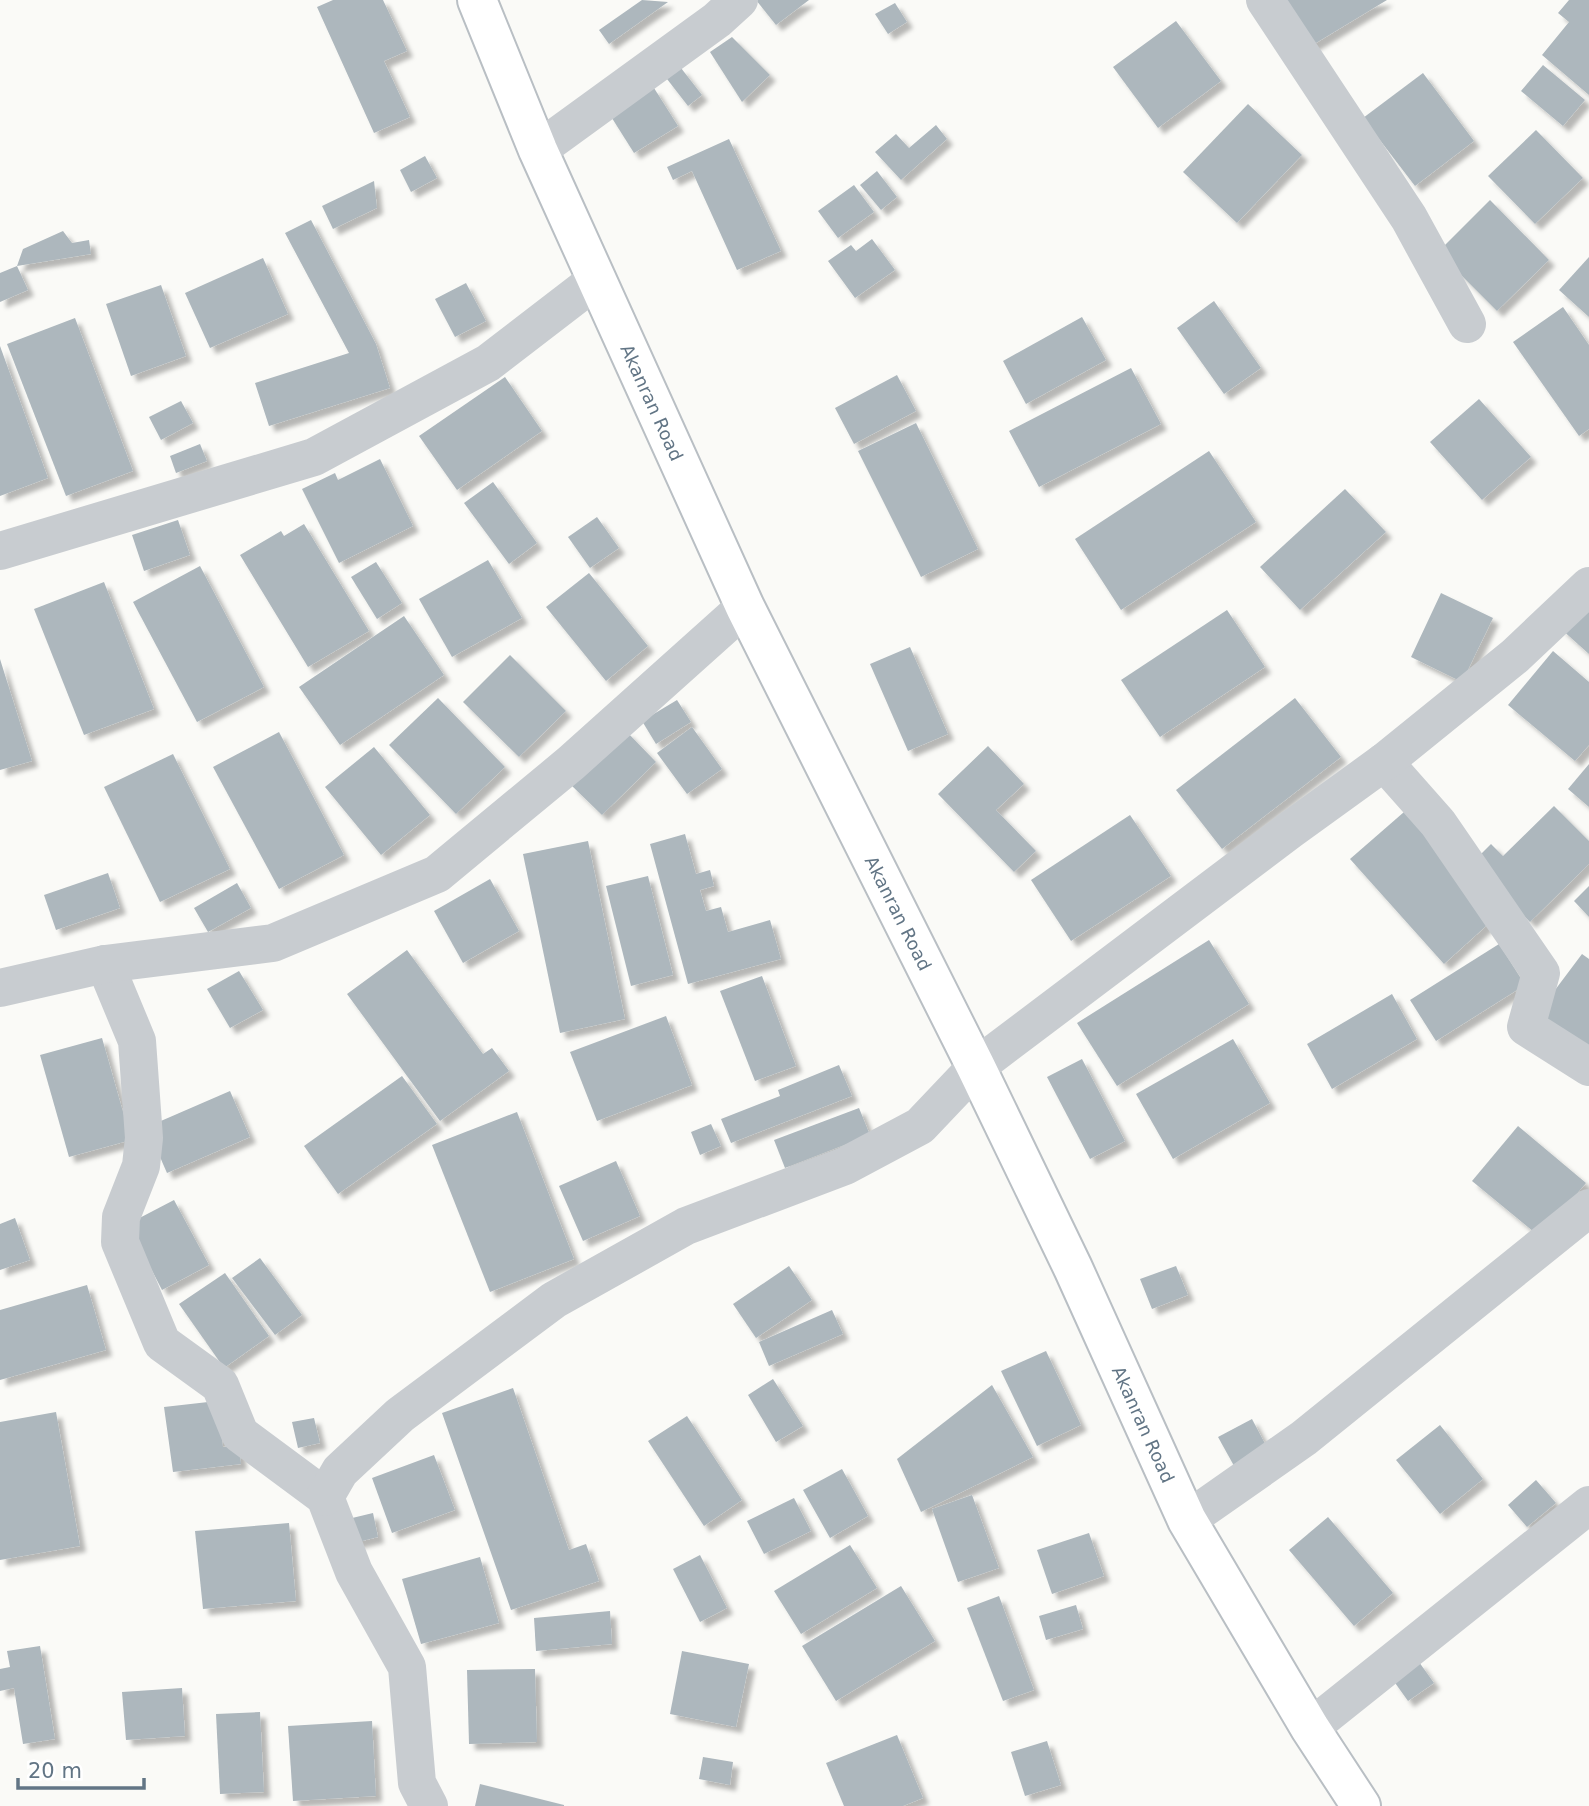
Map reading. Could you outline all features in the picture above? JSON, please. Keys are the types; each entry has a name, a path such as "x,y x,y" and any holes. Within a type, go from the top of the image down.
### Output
{"main road":[{"name":"Akanran Road","path":"477,0 538,150 745,607 976,1067 1073,1268 1187,1520 1310,1728 1361,1806"}],"street":[{"path":"538,150 717,20 739,0"},
{"path":"1265,0 1409,218 1467,324"},
{"path":"0,551 314,457 488,363 596,280"},
{"path":"325,1497 340,1471 400,1415 554,1300 686,1226 845,1166 920,1126 976,1067 1384,762 1515,656 1589,586"},
{"path":"0,988 105,964 274,943 437,874 571,764 745,607"},
{"path":"1384,762 1438,823 1541,974 1527,1027 1589,1067"},
{"path":"105,964 137,1041 145,1138 141,1166 121,1217 120,1242 162,1343 220,1385 240,1434 325,1497 354,1572 407,1667 417,1783 429,1806"},
{"path":"1187,1520 1304,1438 1589,1209"},
{"path":"1310,1728 1589,1504"}],"building":[{"path":"333,0 383,0 407,51 384,61 410,117 374,133 317,7"},
{"path":"642,0 668,2 609,44 599,30"},
{"path":"756,0 809,0 776,25"},
{"path":"1283,0 1387,0 1301,52"},
{"path":"1569,0 1589,0 1589,95 1542,55 1569,22 1558,13"},
{"path":"895,3 907,22 888,34 875,14"},
{"path":"1176,21 1221,81 1158,128 1113,67"},
{"path":"732,37 770,75 742,102 710,52"},
{"path":"1543,65 1585,100 1563,126 1521,91"},
{"path":"681,68 702,95 688,106 667,79"},
{"path":"1423,73 1474,141 1415,186 1363,118"},
{"path":"654,88 678,126 634,153 610,115"},
{"path":"1248,104 1302,155 1237,223 1183,172"},
{"path":"936,125 947,139 901,180 875,152 896,134 909,148"},
{"path":"1536,130 1583,178 1535,224 1488,176"},
{"path":"729,139 781,251 737,270 692,171 673,180 667,167"},
{"path":"425,156 437,178 411,192 400,170"},
{"path":"877,171 897,197 881,210 860,185"},
{"path":"374,181 377,208 333,229 322,206"},
{"path":"854,185 874,212 838,238 818,211"},
{"path":"1490,200 1549,260 1497,311 1438,252"},
{"path":"311,220 376,344 390,388 269,426 255,383 349,353 285,233"},
{"path":"63,231 72,243 89,240 91,254 17,266 23,249"},
{"path":"872,239 895,270 855,298 828,261 851,245 856,251"},
{"path":"1589,257 1589,317 1559,290"},
{"path":"263,258 288,314 210,348 185,293"},
{"path":"17,266 28,290 0,302 0,273"},
{"path":"466,283 486,321 455,337 435,299"},
{"path":"161,285 186,356 131,376 106,304"},
{"path":"1214,301 1261,368 1224,394 1177,328"},
{"path":"1563,307 1589,345 1589,429 1579,436 1513,342"},
{"path":"1082,317 1106,360 1026,404 1003,361"},
{"path":"75,318 133,471 66,496 7,344"},
{"path":"0,346 48,478 0,496"},
{"path":"1131,368 1161,424 1039,487 1009,431"},
{"path":"897,375 916,411 854,444 835,408"},
{"path":"505,377 542,431 457,490 419,436"},
{"path":"1479,399 1531,457 1482,500 1430,442"},
{"path":"181,401 193,423 161,440 149,417"},
{"path":"916,423 978,549 921,577 858,451"},
{"path":"200,444 207,461 176,473 170,456"},
{"path":"1209,451 1256,522 1121,610 1075,539"},
{"path":"380,459 413,526 339,563 302,489 335,473 338,480"},
{"path":"493,482 537,543 509,564 464,503"},
{"path":"1345,489 1386,532 1300,610 1260,567"},
{"path":"597,517 619,548 590,568 568,537"},
{"path":"178,520 190,555 144,571 132,535"},
{"path":"304,524 369,631 308,667 240,555 281,531 284,536"},
{"path":"488,560 522,618 452,657 419,599"},
{"path":"376,562 402,603 377,619 351,577"},
{"path":"200,566 264,687 197,722 133,602"},
{"path":"589,573 648,646 606,681 546,607"},
{"path":"104,582 154,709 84,735 34,609"},
{"path":"1441,593 1493,618 1462,682 1411,657"},
{"path":"1589,596 1589,654 1560,628"},
{"path":"1227,610 1265,667 1160,737 1121,680"},
{"path":"404,616 444,675 340,745 299,687"},
{"path":"910,647 948,734 908,751 870,664"},
{"path":"1553,651 1589,682 1589,745 1575,761 1508,705"},
{"path":"510,655 566,711 519,757 463,702"},
{"path":"0,659 32,761 0,770"},
{"path":"438,698 505,767 456,814 389,745"},
{"path":"1295,698 1341,757 1222,849 1176,790"},
{"path":"677,700 691,722 656,744 642,721"},
{"path":"692,727 722,769 687,794 657,753"},
{"path":"626,731 656,762 602,815 571,785"},
{"path":"279,732 344,855 279,889 213,767"},
{"path":"988,746 1024,784 996,810 1036,851 1014,872 938,794"},
{"path":"374,747 430,815 381,855 325,787"},
{"path":"173,754 230,869 160,902 104,787"},
{"path":"1589,764 1589,807 1568,789"},
{"path":"1554,806 1589,841 1589,864 1530,922 1472,863 1491,844 1503,856"},
{"path":"1404,812 1496,917 1444,964 1350,859"},
{"path":"1130,815 1171,876 1071,941 1031,880"},
{"path":"685,834 696,874 710,870 714,886 700,890 706,911 721,907 728,932 770,920 781,959 688,984 650,844"},
{"path":"588,841 625,1019 560,1033 523,854"},
{"path":"108,873 120,908 56,930 44,895"},
{"path":"648,876 673,975 631,986 606,886"},
{"path":"490,879 519,931 463,963 434,911"},
{"path":"237,883 251,908 208,932 194,908"},
{"path":"1589,886 1589,917 1574,901"},
{"path":"1209,940 1249,1004 1117,1086 1077,1023"},
{"path":"1499,944 1525,985 1436,1041 1410,1000"},
{"path":"407,950 483,1054 492,1048 509,1071 440,1121 347,994"},
{"path":"1582,954 1589,959 1589,1053 1537,1014"},
{"path":"239,971 263,1010 230,1028 207,989"},
{"path":"762,976 796,1066 755,1081 720,991"},
{"path":"1392,994 1417,1039 1332,1089 1307,1044"},
{"path":"666,1016 692,1085 597,1121 570,1052"},
{"path":"102,1038 131,1140 69,1157 40,1055"},
{"path":"1233,1039 1270,1103 1173,1159 1136,1094"},
{"path":"1082,1059 1125,1141 1090,1159 1047,1077"},
{"path":"839,1065 852,1096 731,1143 721,1119 780,1096 778,1090"},
{"path":"402,1076 437,1124 338,1194 304,1146"},
{"path":"230,1091 250,1137 167,1173 147,1127"},
{"path":"859,1108 870,1135 785,1168 774,1140"},
{"path":"517,1112 574,1259 490,1292 432,1145"},
{"path":"711,1124 721,1146 700,1155 691,1132"},
{"path":"1518,1126 1586,1183 1540,1237 1472,1181"},
{"path":"616,1161 640,1216 583,1241 559,1186"},
{"path":"174,1200 209,1265 162,1290 128,1224"},
{"path":"15,1218 30,1260 0,1270 0,1224"},
{"path":"260,1258 302,1315 275,1335 232,1278"},
{"path":"789,1266 812,1300 756,1338 733,1304"},
{"path":"1176,1266 1188,1295 1152,1309 1140,1279"},
{"path":"225,1273 269,1336 224,1368 179,1304"},
{"path":"87,1285 106,1350 0,1380 0,1310"},
{"path":"832,1310 843,1334 769,1366 759,1342"},
{"path":"1046,1351 1081,1425 1037,1446 1001,1371"},
{"path":"773,1379 803,1426 776,1442 748,1395"},
{"path":"992,1385 1033,1457 921,1512 897,1459"},
{"path":"513,1388 569,1550 586,1544 599,1581 511,1610 442,1413"},
{"path":"217,1401 223,1447 239,1446 241,1464 173,1472 164,1407"},
{"path":"56,1412 80,1546 0,1560 0,1422"},
{"path":"687,1416 742,1500 704,1526 648,1441"},
{"path":"314,1418 320,1443 298,1448 292,1422"},
{"path":"1252,1419 1271,1455 1238,1473 1218,1437"},
{"path":"1440,1425 1483,1479 1440,1514 1396,1460"},
{"path":"434,1455 455,1510 392,1533 372,1478"},
{"path":"842,1469 868,1516 830,1538 803,1490"},
{"path":"1536,1480 1556,1503 1527,1527 1508,1505"},
{"path":"972,1495 999,1568 958,1582 932,1509"},
{"path":"794,1498 811,1531 764,1554 747,1521"},
{"path":"373,1513 378,1537 354,1543 348,1519"},
{"path":"1328,1517 1393,1593 1354,1626 1289,1550"},
{"path":"289,1523 296,1601 203,1609 195,1531"},
{"path":"1089,1533 1104,1576 1052,1594 1037,1550"},
{"path":"850,1545 877,1588 801,1634 774,1591"},
{"path":"700,1555 727,1608 700,1622 673,1569"},
{"path":"480,1557 499,1623 421,1644 402,1579"},
{"path":"901,1586 935,1641 836,1701 802,1646"},
{"path":"999,1596 1034,1690 1003,1701 967,1608"},
{"path":"1076,1605 1083,1629 1046,1640 1039,1616"},
{"path":"610,1611 612,1644 536,1651 534,1618"},
{"path":"40,1646 55,1739 23,1744 14,1688 0,1691 0,1669 10,1667 7,1651"},
{"path":"682,1651 749,1664 736,1727 670,1714"},
{"path":"1419,1662 1434,1683 1408,1701 1393,1680"},
{"path":"535,1669 537,1742 469,1744 467,1670"},
{"path":"182,1688 185,1736 126,1740 122,1692"},
{"path":"260,1712 264,1792 220,1794 216,1714"},
{"path":"372,1721 376,1796 293,1801 288,1726"},
{"path":"897,1735 923,1798 903,1806 844,1806 826,1763"},
{"path":"1047,1741 1061,1785 1025,1796 1011,1752"},
{"path":"703,1757 733,1762 730,1785 699,1779"},
{"path":"480,1784 564,1805 564,1806 475,1806"}]}
